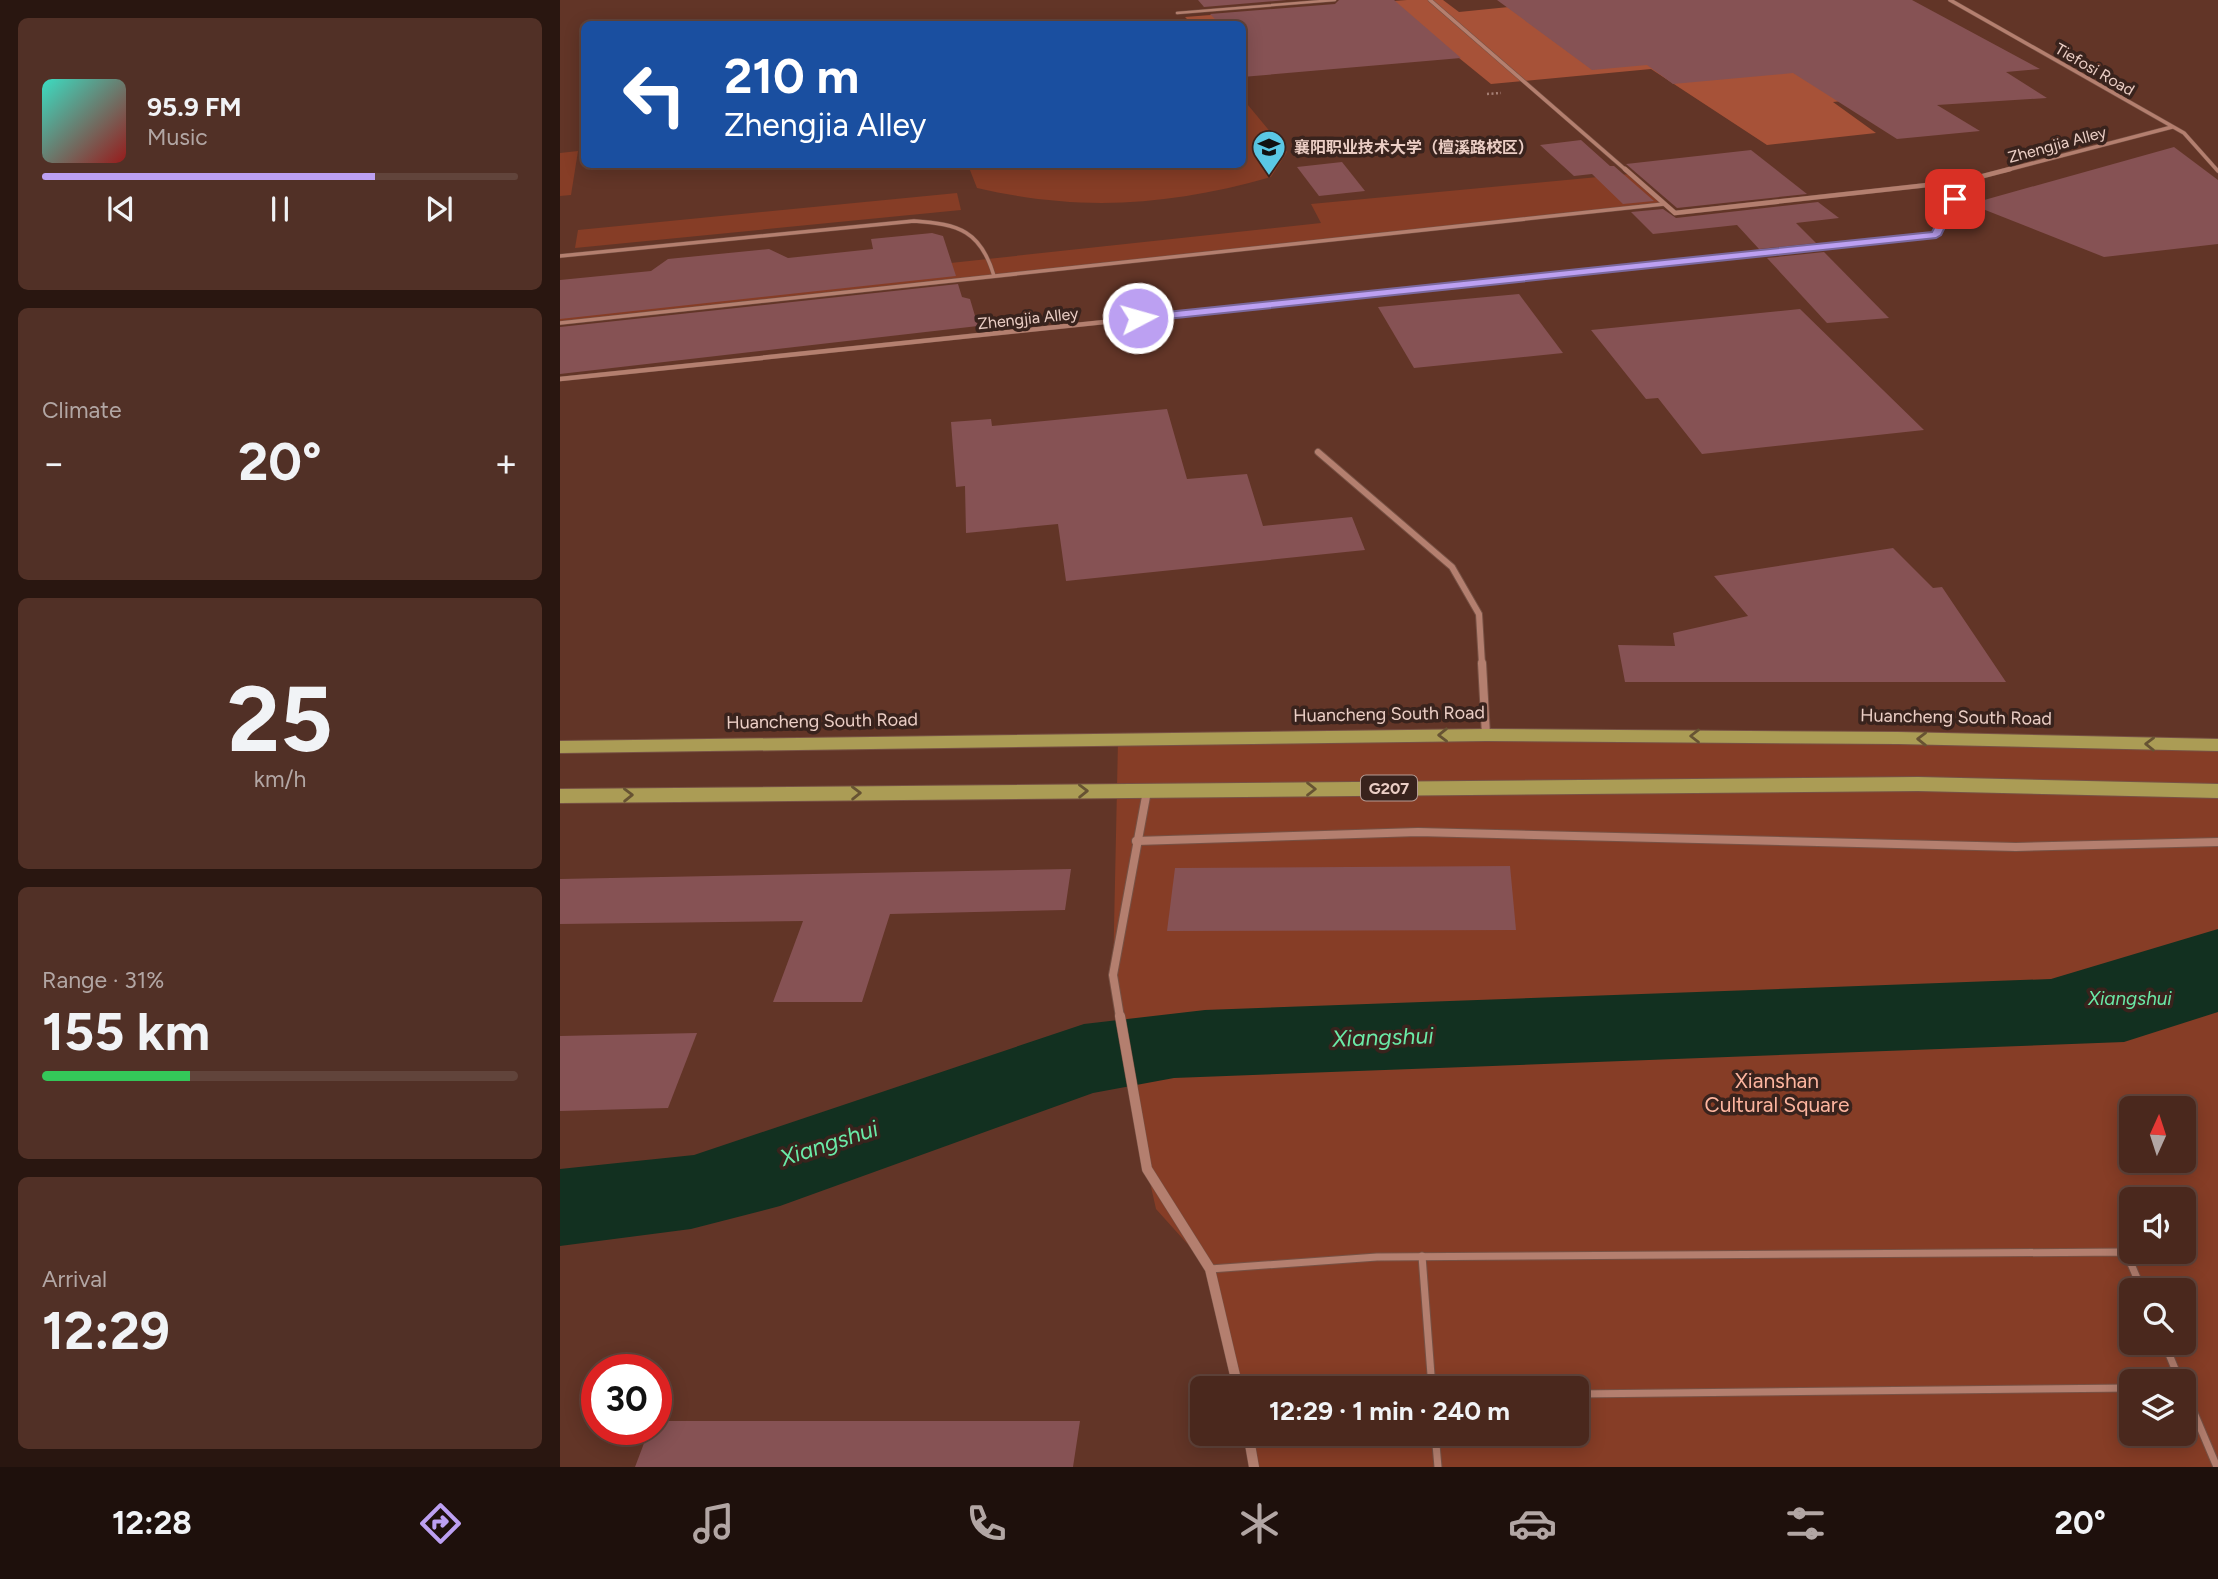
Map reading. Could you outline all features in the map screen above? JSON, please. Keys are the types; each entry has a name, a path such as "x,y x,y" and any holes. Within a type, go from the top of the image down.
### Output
{"highway":[{"name":"Huancheng South Road","path":"560,747 1486,735 1899,738 2218,745"},
{"name":"G207","path":"560,796 1918,785 2218,792"}],"street":[{"path":"1430,0 1675,213 1964,181"},
{"name":"Tiefosi Road","path":"1950,0 2183,133 2218,171"},
{"name":"Zhengjia Alley","path":"560,379 1936,235 1964,181 2172,127"},
{"path":"1318,452 1452,567 1479,614 1486,735"},
{"path":"1147,790 1113,975 1147,1169 1210,1269 1235,1376"},
{"path":"1136,841 1418,832 2016,847 2218,842"},
{"path":"1250,1446 1254,1467"}],"lane":[{"path":"1177,13 1335,0"},
{"path":"560,323 1664,204"},
{"path":"560,256 904,221 934,221 956,229 983,245 994,276"},
{"path":"1210,1269 1377,1256 2126,1252 2137,1278"},
{"path":"1422,1256 1431,1376"},
{"path":"1589,1394 2119,1388"},
{"path":"2196,1417 2217,1467"},
{"path":"1437,1446 1438,1467"}],"green space":[{"path":"1246,103 1287,152 1271,177 1160,200 1088,203 1015,196 977,188 969,168 1246,168"},
{"path":"578,151 571,195 560,196 560,153"},
{"path":"1630,174 1664,204 560,323 560,305 1321,223 1311,204"},
{"path":"957,193 961,210 575,248 578,230"},
{"name":"Xianshan Cultural Square","path":"1486,735 2218,745 2218,1467 1254,1467 1250,1446 1589,1446 1589,1376 1235,1376 1210,1269 1156,1209 1113,975 1118,741"}],"shaded area":[{"path":"1407,0 1443,0 1459,12 1578,0 1908,94 1833,102 1876,133 1767,145 1651,69 1491,84 1432,36 1246,24 1246,21 1189,21 1185,17"}],"water":[{"name":"Xiangshui","path":"2218,929 2218,1012 2124,1042 1174,1078 1093,1093 780,1206 691,1229 560,1246 560,1169 694,1155 1084,1024 1205,1010 2051,979"}],"building":[{"path":"1198,0 1287,0 1204,7"},
{"path":"1339,0 1394,0 1461,58 1246,77 1246,21 1217,21 1210,14 1335,4"},
{"path":"1497,0 1912,0 2040,69 2006,72 2047,98 1937,105 1980,131 1897,139 1793,73 1673,84 1647,65 1592,70"},
{"path":"1581,140 1654,201 1623,204 1592,174 1574,176 1540,145"},
{"path":"2174,147 2218,180 2218,244 2104,257 1970,204"},
{"path":"1751,150 1807,194 1677,208 1626,164"},
{"path":"1342,162 1365,191 1319,196 1297,167"},
{"path":"1818,202 1839,218 1796,223 1816,243 1759,249 1737,225 1653,234 1631,212 1663,209 1676,218"},
{"path":"932,233 943,236 956,276 560,319 560,280 651,271 668,259 769,249 788,258 873,249 871,239"},
{"path":"1824,252 1889,318 1827,323 1767,258"},
{"path":"958,284 962,297 970,299 978,326 560,374 560,327"},
{"path":"1519,294 1563,353 1414,368 1378,307"},
{"path":"1800,309 1924,430 1702,454 1658,398 1646,399 1591,330"},
{"path":"1167,409 1187,479 1247,474 1263,526 1352,517 1365,550 1066,581 1058,524 966,533 965,486 956,487 951,422 991,419 992,426"},
{"path":"1893,548 1933,588 1942,587 2006,682 1625,682 1618,645 1675,646 1673,633 1748,616 1714,576"},
{"path":"1510,866 1516,930 1167,931 1175,868"},
{"path":"1071,869 1065,910 890,914 862,1002 773,1002 803,921 560,924 560,879"},
{"path":"697,1033 668,1108 560,1111 560,1036"},
{"path":"672,1421 1080,1421 1073,1467 635,1467 643,1445 672,1445"}],"place":[{"name":"襄阳职业技术大学（檀溪路校区）","path":"1269,177"}],"route":[{"path":"1138,318 1936,235 1955,199"}]}
